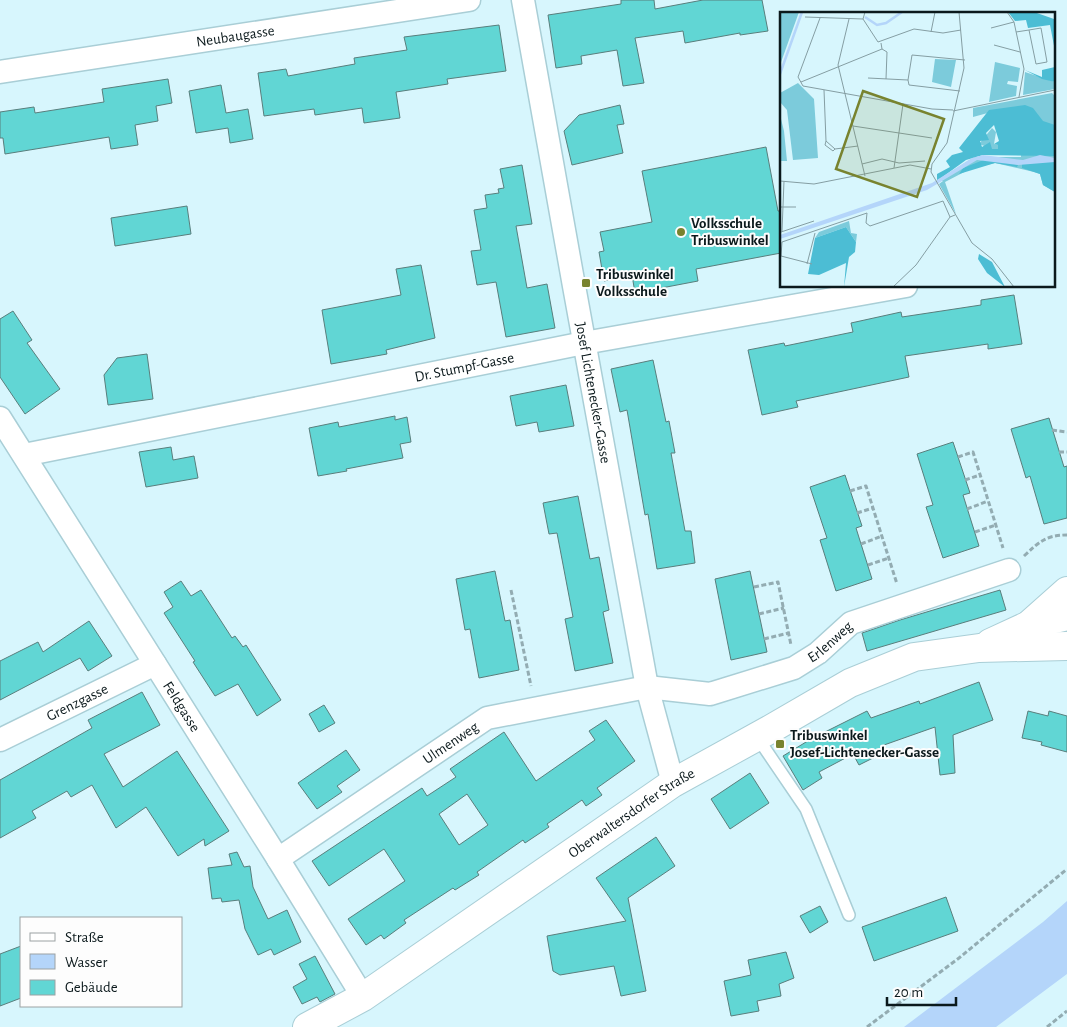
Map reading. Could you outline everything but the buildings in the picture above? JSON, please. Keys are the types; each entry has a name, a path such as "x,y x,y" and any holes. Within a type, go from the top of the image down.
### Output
{"street":[{"name":"Neubaugasse","path":"0,72 469,0"},
{"name":"Josef Lichtenecker-Gasse","path":"523,0 647,687 673,783"},
{"name":"Dr. Stumpf-Gasse","path":"24,454 584,343 895,288"},
{"name":"Feldgasse","path":"0,418 363,997"},
{"name":"Erlenweg","path":"647,687 710,694 794,668 818,653 851,623 1010,570"},
{"path":"1029,624 1067,591"},
{"path":"979,648 1029,624 1067,616"},
{"path":"979,648 1067,646"},
{"name":"Oberwaltersdorfer Straße","path":"307,1027 363,997 673,783 850,683 914,658 979,648"},
{"name":"Grenzgasse","path":"0,740 155,664"},
{"name":"Ulmenweg","path":"278,859 487,718 647,687"}],"lane":[{"path":"757,737 806,809 849,915"}],"path":[{"path":"1052,430 1067,432"},
{"path":"958,457 974,452 1010,570 1041,540 1067,536"},
{"path":"1059,452 1067,452"},
{"path":"965,480 980,475"},
{"path":"850,491 866,486 904,605"},
{"path":"967,509 988,501"},
{"path":"857,512 873,508"},
{"path":"975,532 996,525"},
{"path":"861,544 882,536"},
{"path":"868,565 889,558"},
{"path":"754,587 778,582 794,668"},
{"path":"512,590 536,709"},
{"path":"759,614 784,608"},
{"path":"764,638 789,633"},
{"path":"867,1027 959,958 1067,869"},
{"path":"1047,1027 1067,1011"}],"water":[{"path":"1067,901 1067,974 996,1027 904,1027 1043,922"}],"place":[{"name":"Volksschule Tribuswinkel","path":"681,232"},
{"name":"Tribuswinkel Volksschule","path":"586,283"},
{"name":"Tribuswinkel Josef-Lichtenecker-Gasse","path":"780,744"}]}
